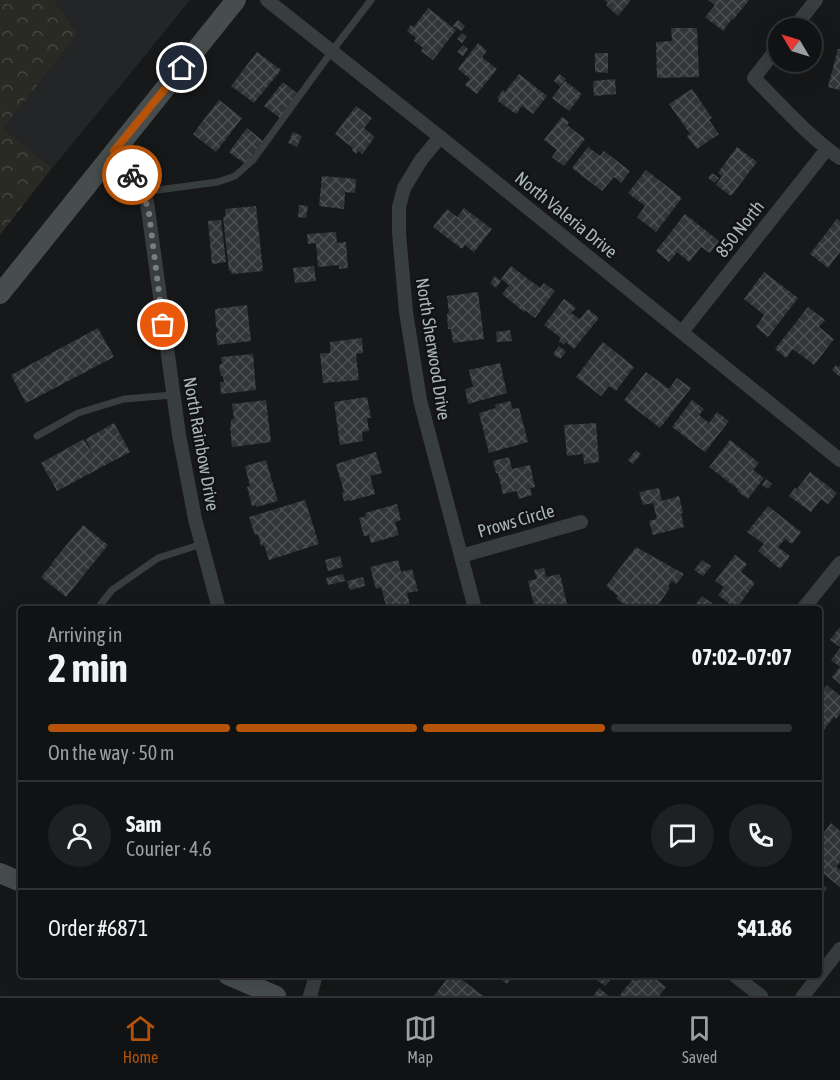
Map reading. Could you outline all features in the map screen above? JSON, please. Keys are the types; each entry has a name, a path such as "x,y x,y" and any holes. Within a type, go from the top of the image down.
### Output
{"main road":[{"path":"0,294 236,0"},
{"path":"0,873 18,881"},
{"path":"235,978 276,996"}],"street":[{"name":"North Valeria Drive","path":"267,0 840,459"},
{"path":"802,18 816,0"},
{"path":"768,60 754,78 827,149 840,158"},
{"name":"North Sherwood Drive","path":"440,137 410,176 404,188 399,207 399,233 406,312 420,400 475,606"},
{"name":"850 North","path":"682,332 827,149"},
{"name":"North Rainbow Drive","path":"114,151 143,192 147,202 173,395 190,494 218,606"},
{"name":"Prows Circle","path":"461,556 581,522"},
{"path":"805,606 840,563"},
{"path":"822,971 840,949"},
{"path":"310,996 315,978"},
{"path":"739,978 760,996"},
{"path":"802,996 817,978"}],"lane":[{"path":"143,192 218,182 235,176 253,160 371,0"},
{"path":"37,436 78,413 124,399 173,395"},
{"path":"99,606 112,590 158,558 202,544"}],"shaded area":[{"path":"54,0 190,0 52,168 3,128 78,34"}],"green space":[{"path":"0,0 54,0 78,34 3,128 52,168 0,235"}],"building":[{"path":"604,0 631,0 618,16"},
{"path":"708,0 749,0 723,31 705,17 715,5"},
{"path":"428,8 456,30 433,60 421,51 423,48 414,41 416,38 407,31 411,25 414,27"},
{"path":"458,20 465,26 461,31 453,26"},
{"path":"671,28 697,28 699,77 657,78 656,42 672,41"},
{"path":"462,33 467,36 462,43 457,39"},
{"path":"478,43 487,51 482,57 497,69 477,94 465,85 470,79 458,69"},
{"path":"463,45 468,49 463,56 457,52"},
{"path":"838,49 840,49 840,90 828,87"},
{"path":"257,52 281,70 254,103 231,86"},
{"path":"595,53 608,53 608,73 595,72"},
{"path":"519,74 547,96 533,114 522,106 516,114 498,101 497,98 503,90 505,92"},
{"path":"559,74 566,79 560,86 554,81"},
{"path":"615,79 616,94 594,96 593,81"},
{"path":"565,81 582,94 569,111 552,98"},
{"path":"283,82 298,94 280,118 264,106"},
{"path":"692,89 712,118 709,120 719,134 697,149 687,136 690,134 669,104"},
{"path":"219,100 242,118 216,152 193,134"},
{"path":"356,106 372,118 364,128 375,137 362,154 358,151 356,154 353,148 335,134"},
{"path":"562,117 569,122 567,125 585,139 564,166 552,157 557,150 544,140"},
{"path":"247,128 263,141 245,164 229,152"},
{"path":"293,132 302,136 297,147 288,143"},
{"path":"588,147 600,156 604,151 630,171 621,183 614,177 602,191 572,168"},
{"path":"737,147 757,162 731,196 716,185 722,176 718,173"},
{"path":"646,170 682,198 656,232 637,217 645,206 628,193"},
{"path":"712,173 719,178 715,183 708,178"},
{"path":"322,176 356,179 355,193 345,192 344,209 319,206"},
{"path":"299,205 308,206 306,218 298,217"},
{"path":"256,206 263,271 232,274 229,271 223,217 226,216 225,209"},
{"path":"464,208 492,229 474,252 465,245 462,249 433,227 447,209 457,217"},
{"path":"685,214 719,241 710,253 701,247 689,262 677,252 669,262 656,251"},
{"path":"837,219 840,221 840,252 828,268 810,254"},
{"path":"221,220 226,262 212,264 208,221"},
{"path":"336,232 337,243 346,242 348,268 339,269 339,265 318,267 316,243 308,244 307,234"},
{"path":"314,266 316,281 295,283 293,268"},
{"path":"511,266 540,288 544,283 555,291 535,318 502,294 509,285 501,279"},
{"path":"764,272 798,298 768,337 756,327 764,315 744,299"},
{"path":"495,276 501,281 496,288 490,283"},
{"path":"478,292 484,339 453,343 451,329 448,329 447,296"},
{"path":"564,299 576,308 571,313 580,319 588,309 599,318 574,349 566,342 564,345 559,341 561,338 544,325"},
{"path":"247,305 251,341 217,345 215,309"},
{"path":"808,307 825,320 819,327 834,339 814,365 793,349 786,358 775,349"},
{"path":"98,328 114,357 26,403 11,375"},
{"path":"510,330 512,341 497,342 496,332"},
{"path":"362,338 363,353 356,354 359,380 323,383 320,353 330,353 330,342"},
{"path":"603,342 634,367 616,391 609,386 601,396 576,377"},
{"path":"559,346 566,352 560,359 553,354"},
{"path":"253,354 256,390 221,394 220,382 224,382 219,365 222,364 221,357"},
{"path":"500,363 507,393 468,404 465,389 473,387 469,370"},
{"path":"836,365 840,366 840,377 832,370"},
{"path":"646,372 669,389 677,378 691,388 660,428 624,400"},
{"path":"367,397 371,418 367,418 369,431 362,432 363,441 340,445 334,402"},
{"path":"266,400 271,442 232,447 230,426 231,420 234,419 232,404"},
{"path":"692,400 704,409 699,415 709,423 717,412 729,421 705,452 672,427"},
{"path":"510,401 513,409 519,408 528,442 489,453 479,413"},
{"path":"114,423 130,452 57,491 41,463 84,439 94,457 86,439"},
{"path":"596,423 599,462 584,464 583,454 567,456 564,425"},
{"path":"730,440 759,463 753,470 764,478 748,499 709,467"},
{"path":"636,450 641,454 633,464 628,460"},
{"path":"376,452 382,473 370,476 375,494 344,501 342,493 344,492 336,464"},
{"path":"509,457 512,469 530,465 535,487 530,488 532,495 519,499 517,491 503,494 493,461"},
{"path":"266,460 278,501 252,506 245,466"},
{"path":"810,472 837,493 828,504 821,499 811,512 789,496"},
{"path":"766,479 772,484 768,489 762,485"},
{"path":"659,488 662,501 679,496 684,527 653,535 649,521 657,519 653,503 643,505 639,492"},
{"path":"305,500 319,544 269,560 264,545 261,546 258,534 255,535 249,517"},
{"path":"397,504 401,520 395,522 399,535 371,543 369,535 364,536 359,518 366,516 365,513"},
{"path":"768,506 801,532 792,544 785,539 778,547 790,556 780,569 758,551 764,544 747,532"},
{"path":"83,525 108,545 66,597 41,577 51,565 56,568 51,564"},
{"path":"636,547 684,574 676,584 672,581 668,586 670,588 657,606 626,606 606,586"},
{"path":"735,555 747,564 741,572 755,583 738,606 732,606 718,595 724,587 715,581"},
{"path":"340,556 343,567 328,571 325,560"},
{"path":"398,560 401,572 412,569 418,591 407,593 410,605 386,606 381,587 376,589 370,567"},
{"path":"702,560 711,566 703,576 694,570"},
{"path":"544,568 546,577 560,574 567,606 534,606 528,581 537,579 534,570"},
{"path":"343,574 345,581 328,585 326,578"},
{"path":"363,577 365,586 350,590 347,581"},
{"path":"702,596 716,606 694,606"},
{"path":"840,627 840,647 830,640"},
{"path":"840,648 840,667 831,660"},
{"path":"840,667 840,684 832,677"},
{"path":"827,685 840,696 840,714 836,719 834,717 822,732 822,691"},
{"path":"831,823 840,831 840,862 836,867 840,870 840,887 822,872 822,835"},
{"path":"822,884 827,888 822,894"},
{"path":"448,978 460,978 483,996 434,996"},
{"path":"499,978 512,978 507,984"},
{"path":"594,978 612,978 605,986"},
{"path":"634,978 655,978 666,987 659,996 620,995"},
{"path":"599,988 609,996 593,996"}],"way so far":[{"path":"132,175 147,202 163,325"}],"route":[{"path":"132,175 114,151 182,68"}]}
